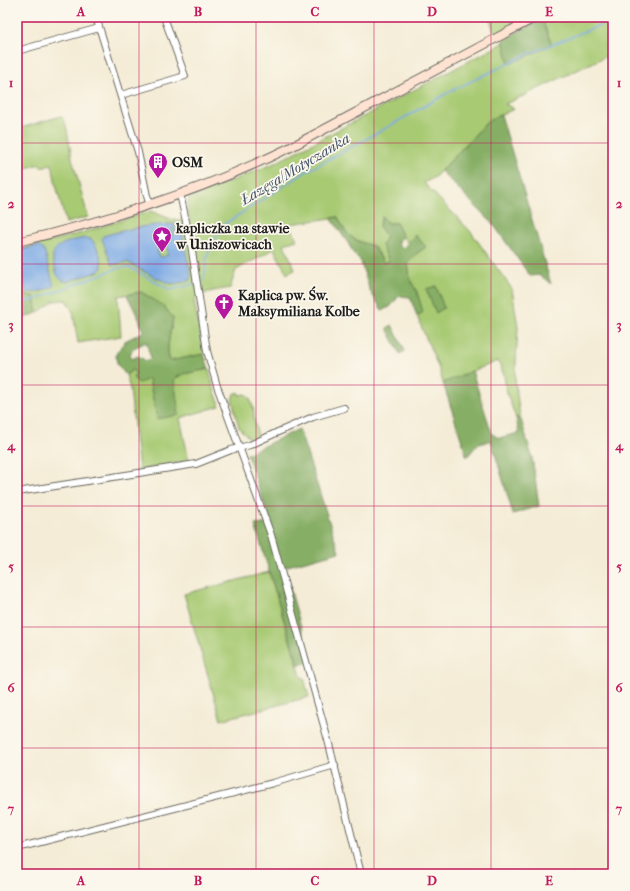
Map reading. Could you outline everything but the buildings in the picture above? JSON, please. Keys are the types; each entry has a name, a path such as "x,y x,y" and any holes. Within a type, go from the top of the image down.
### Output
{"street":[{"path":"96,17 138,152 150,205"},
{"path":"121,95 185,76 164,17"},
{"path":"17,242 85,225 150,205 253,165 536,17"},
{"path":"17,51 99,28"},
{"path":"180,194 197,278 207,351 217,386 271,535 335,765 361,874"},
{"path":"17,492 196,464 250,445 313,417 344,408"},
{"path":"17,848 273,783 335,765"}],"green space":[{"path":"489,17 521,17 512,22 512,26 495,35"},
{"path":"553,17 613,17 613,53 505,104 514,109 489,120 435,177 424,183 471,232 512,289 518,327 515,380 520,416 516,418 507,394 504,375 498,361 443,383 439,369 417,316 423,312 410,279 408,263 425,247 416,236 408,243 403,237 396,223 387,223 382,217 379,226 386,236 382,245 389,261 384,263 373,246 360,242 347,233 338,217 290,224 297,240 284,244 295,270 287,274 274,249 236,270 230,288 208,292 194,300 204,354 170,361 168,345 173,318 141,292 118,296 121,336 78,343 73,312 66,300 54,301 37,313 34,296 21,295 17,289 17,250 78,234 151,211 173,220 190,220 187,210 189,198 275,163"},
{"path":"542,19 552,45 509,64 503,40"},
{"path":"501,115 551,284 540,275 530,276 493,224 441,171 489,120"},
{"path":"61,116 66,125 72,158 88,217 66,223 52,164 41,167 40,164 20,170 24,182 17,185 17,129"},
{"path":"382,216 387,223 396,223 403,237 397,243 402,249 415,235 426,247 417,253 408,263 410,279 417,292 423,312 417,316 410,297 399,296 390,307 382,310 370,291 360,260 354,254 331,218 338,217 344,229 351,237 360,242 373,246 384,263 389,261 382,245 386,236 379,226"},
{"path":"436,286 444,308 436,313 426,289"},
{"path":"17,289 21,295 34,296 37,313 17,321"},
{"path":"141,292 164,306 173,318 168,345 170,361 204,354 209,369 183,374 174,379 179,415 157,419 149,379 139,383 133,378 136,373 132,370 126,375 117,364 116,354 125,341 143,332 139,319 127,295","holes":["146,342 151,358 146,361 138,356 132,359 130,354 134,348"]},
{"path":"392,325 405,351 400,354 387,328"},
{"path":"209,369 220,406 180,418 189,461 139,470 130,389 126,375 132,370 149,379 157,418 176,394 174,379 183,374"},
{"path":"472,371 492,434 499,438 519,433 516,418 520,416 532,457 539,506 513,514 491,440 477,445 467,457 443,383"},
{"path":"239,392 239,395 246,394 250,399 253,408 259,440 251,443 249,438 239,428 232,399 234,394"},
{"path":"299,429 339,552 284,567 311,662 298,665 255,525 271,523 247,454"},
{"path":"269,572 301,676 304,678 309,697 221,720 184,594"}],"water":[{"path":"176,224 164,246 157,251 159,256 163,257 167,255 168,250 166,247 178,225 182,233 191,276 189,281 172,284 156,278 127,262 112,265 102,239 103,236 139,227"},
{"path":"85,238 91,239 96,245 102,268 97,272 66,282 61,280 56,272 53,258 55,251 61,245"},
{"path":"37,246 42,248 45,253 54,286 37,292 26,292 17,253 21,250"}],"waterway":[{"name":"Łazęga/Motyczanka","path":"198,283 201,283 205,275 206,261 210,247 223,225 307,171 451,91 526,55 613,20"},
{"name":"Łazęga/Motyczanka","path":"17,302 31,301 118,268 129,267 170,290 194,284"}],"place":[{"name":"OSM","path":"158,179"},
{"name":"kapliczka na stawie w Uniszowicach","path":"162,253"},
{"name":"Kaplica pw. Św. Maksymiliana Kolbe","path":"224,320"}]}
